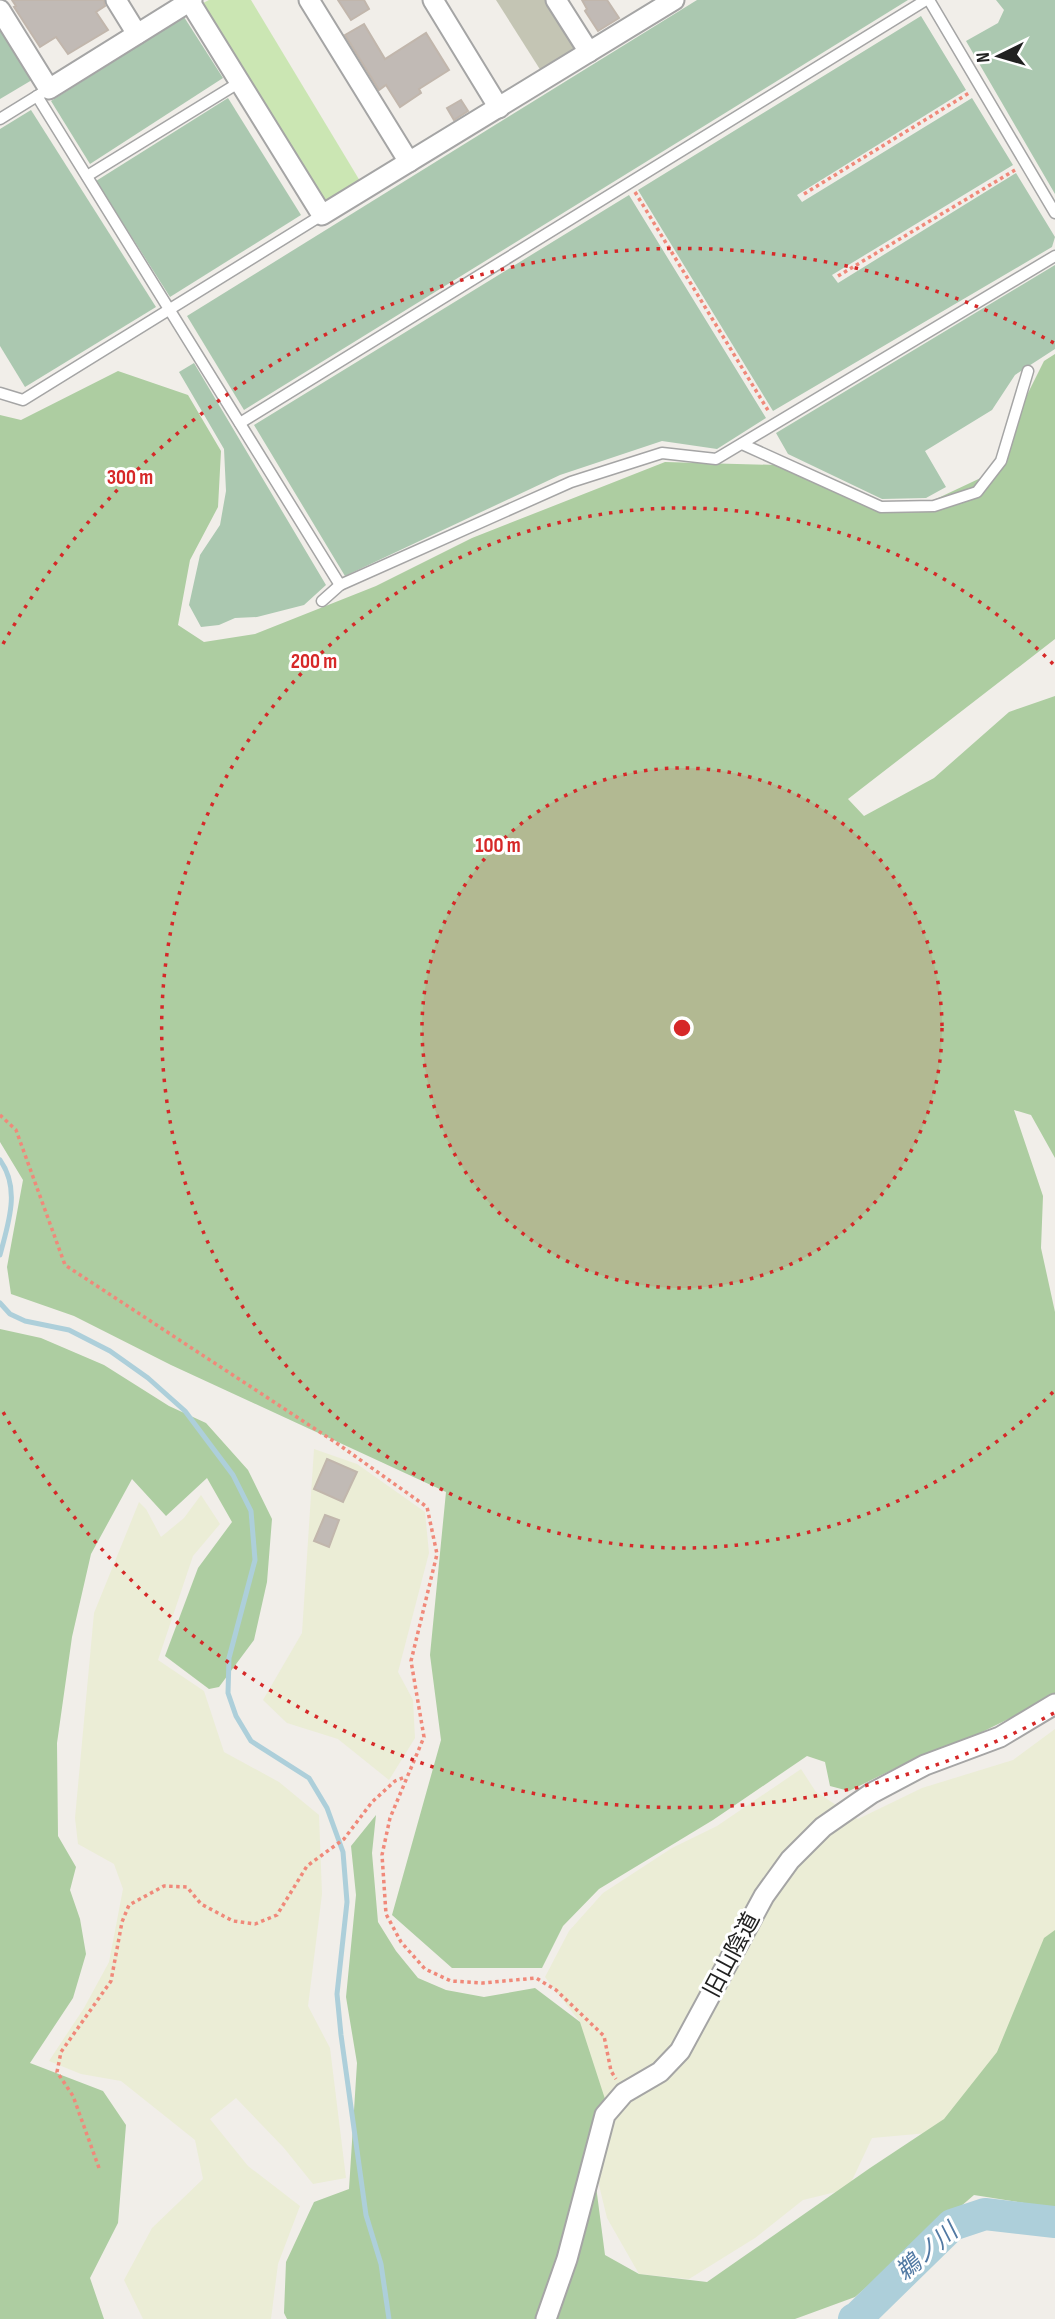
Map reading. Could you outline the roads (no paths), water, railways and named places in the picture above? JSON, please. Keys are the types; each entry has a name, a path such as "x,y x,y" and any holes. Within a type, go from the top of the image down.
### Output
{"street":[{"path":"116,0 137,34"},
{"path":"309,0 409,162"},
{"path":"433,0 499,108"},
{"path":"556,0 589,52"},
{"path":"0,10 43,92 191,1 322,215 674,0"},
{"name":"旧山陰道","path":"546,2319 567,2259 605,2115 624,2093 660,2073 680,2051 764,1896 790,1860 823,1827 872,1793 925,1765 1000,1737 1055,1704"}],"lane":[{"path":"240,423 927,0 1055,213"},
{"path":"87,176 240,82"},
{"path":"0,119 43,92 87,176 340,585"},
{"path":"0,393 23,400 322,215"},
{"path":"322,601 340,585 571,482 663,453 716,459 1055,256"},
{"path":"742,444 881,507 934,506 977,492 1001,461 1028,371"}],"waterway":[{"path":"0,1160 10,1183 11,1195 9,1219 0,1255"},
{"path":"0,1303 10,1314 25,1321 69,1330 110,1351 148,1378 185,1411 233,1475 251,1511 255,1560 229,1658 228,1693 236,1716 251,1741 309,1778 327,1808 343,1852 347,1902 337,1994 341,2035 366,2215 381,2264 389,2319"},
{"name":"鵜ノ川","path":"854,2319 952,2225 985,2214 1055,2222"}]}
